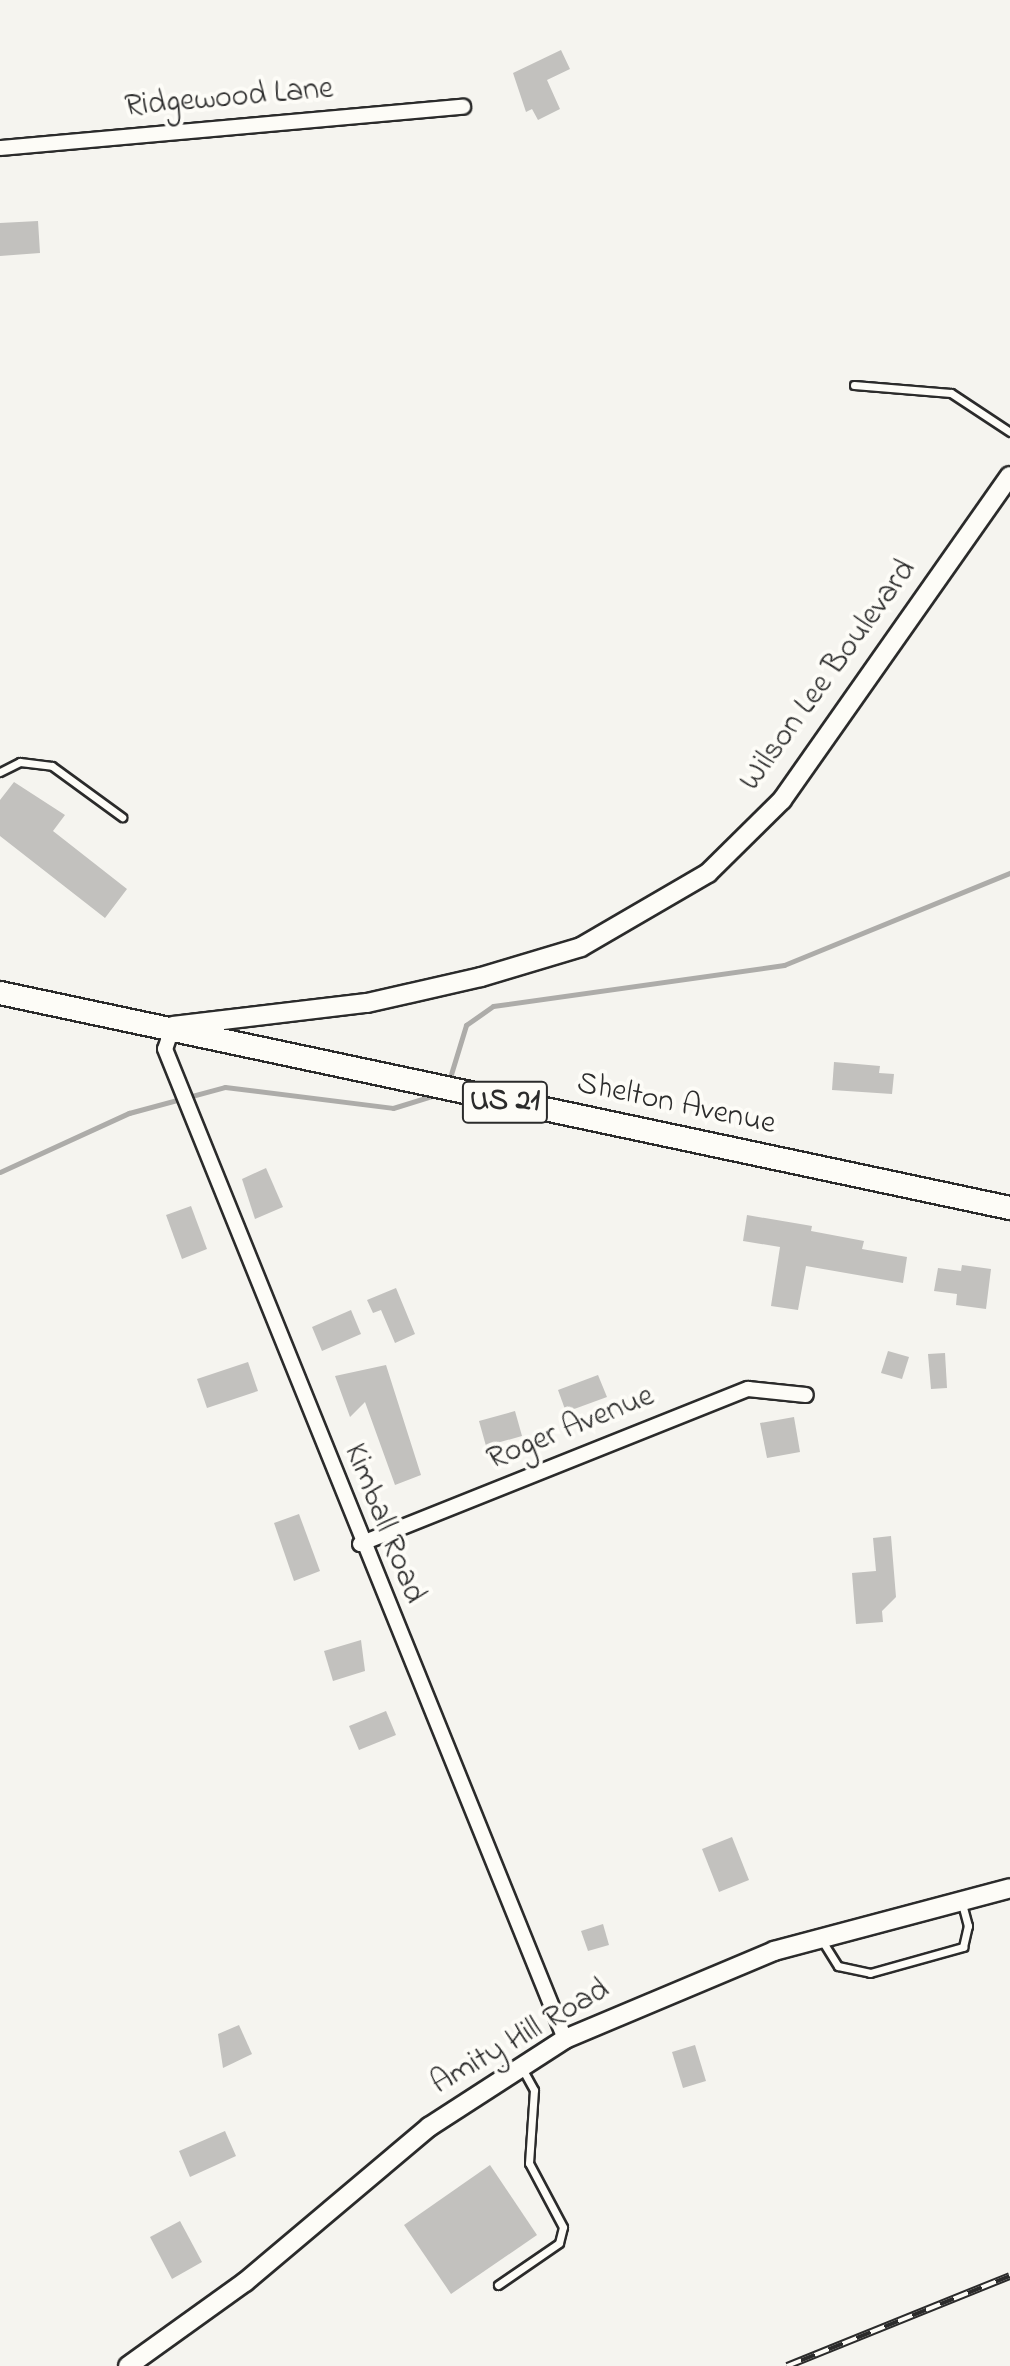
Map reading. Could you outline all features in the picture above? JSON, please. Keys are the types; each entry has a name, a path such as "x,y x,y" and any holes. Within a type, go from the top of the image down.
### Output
{"main road":[{"name":"Shelton Avenue","path":"0,993 173,1026 1010,1208"}],"street":[{"name":"Ridgewood Lane","path":"0,148 463,107"},
{"name":"Wilson Lee Boulevard","path":"173,1026 367,1003 481,977 581,947 708,873 782,800 1010,476"},
{"name":"Kimball Road","path":"173,1026 165,1049 360,1544 565,2039"},
{"name":"Roger Avenue","path":"360,1544 748,1389 806,1395"},
{"name":"Amity Hill Road","path":"128,2366 245,2282 429,2127 519,2065 565,2039 668,1992 819,1938 1010,1888"}],"lane":[{"path":"854,385 951,393 1010,432"},
{"path":"0,772 20,762 52,766 122,817"},
{"path":"819,1938 838,1966 870,1973 963,1947 968,1926 961,1899"},
{"path":"498,2285 559,2243 563,2227 529,2163 534,2090 519,2065"}],"building":[{"path":"561,50 570,69 547,80 560,109 538,120 532,109 526,112 513,73"},
{"path":"38,221 40,253 0,256 0,223"},
{"path":"14,782 65,815 53,831 127,889 105,918 0,836 0,800"},
{"path":"834,1062 880,1066 879,1073 894,1074 892,1094 832,1090"},
{"path":"266,1168 283,1207 255,1219 242,1179"},
{"path":"191,1206 207,1249 182,1259 166,1215"},
{"path":"747,1215 812,1226 811,1231 864,1241 862,1249 907,1257 903,1283 806,1266 798,1310 771,1306 780,1247 743,1241"},
{"path":"962,1265 991,1269 986,1309 956,1305 957,1294 934,1291 938,1268 961,1271"},
{"path":"396,1288 415,1334 395,1343 381,1310 373,1313 367,1300"},
{"path":"351,1310 361,1334 322,1351 312,1327"},
{"path":"888,1351 909,1357 902,1379 881,1373"},
{"path":"945,1353 947,1388 931,1389 928,1354"},
{"path":"248,1362 258,1391 207,1408 197,1379"},
{"path":"386,1365 421,1475 395,1485 365,1402 350,1417 335,1376"},
{"path":"598,1375 607,1397 566,1412 558,1390"},
{"path":"515,1411 522,1436 486,1446 479,1421"},
{"path":"794,1417 800,1452 767,1458 760,1423"},
{"path":"299,1514 320,1571 294,1581 274,1523"},
{"path":"891,1536 896,1597 882,1611 883,1622 856,1624 852,1573 876,1571 873,1538"},
{"path":"361,1640 365,1671 333,1681 324,1651"},
{"path":"386,1711 396,1735 359,1750 349,1726"},
{"path":"732,1837 749,1880 719,1892 702,1849"},
{"path":"603,1924 609,1945 588,1951 581,1931"},
{"path":"239,2025 252,2054 223,2068 218,2034"},
{"path":"695,2045 706,2081 683,2088 672,2052"},
{"path":"225,2131 236,2156 190,2177 179,2151"},
{"path":"490,2165 537,2235 451,2294 404,2225"},
{"path":"180,2221 202,2262 172,2279 150,2237"}],"waterway":[{"path":"448,1084 466,1025 493,1006 784,965 1010,873"},
{"path":"0,1172 129,1113 225,1087 393,1108 438,1094"}],"railway":[{"path":"787,2366 1010,2276"}]}
